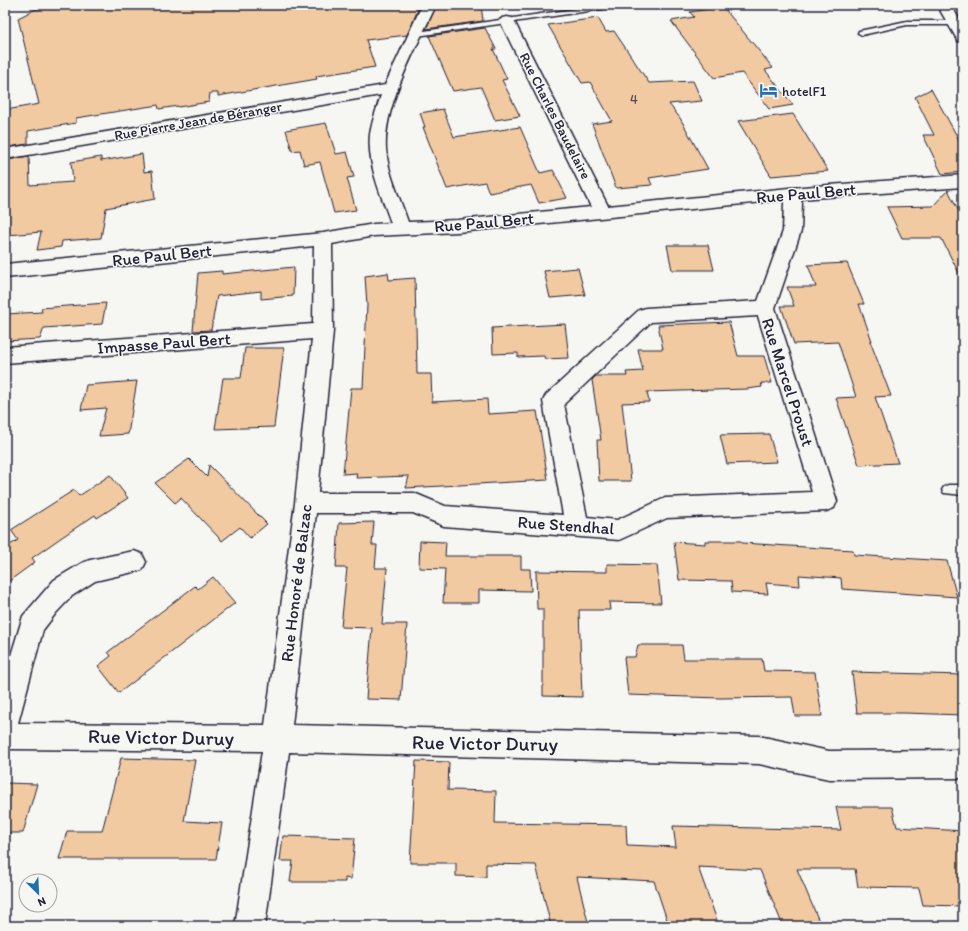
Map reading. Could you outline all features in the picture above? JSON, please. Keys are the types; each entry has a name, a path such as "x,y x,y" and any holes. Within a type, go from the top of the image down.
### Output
{"street":[{"path":"401,228 382,172 378,148 378,127 391,89 430,5"},
{"path":"944,5 963,38"},
{"name":"Rue Charles Baudelaire","path":"507,21 602,212"},
{"name":"Rue Pierre Jean de Béranger","path":"5,154 391,89"},
{"name":"Rue Paul Bert","path":"5,271 323,239 374,230 458,226 789,194 963,180"},
{"name":"Rue Marcel Proust","path":"789,194 793,203 792,231 765,308 826,501"},
{"name":"Rue Honoré de Balzac","path":"250,926 277,739 306,503 323,331 323,239"},
{"path":"577,527 553,401 646,315 765,308"},
{"name":"Impasse Paul Bert","path":"5,355 323,331"},
{"name":"Rue Stendhal","path":"306,503 414,503 444,516 620,530 665,508 826,501"},
{"path":"5,722 32,624 47,605 63,588 90,571 134,562"},
{"name":"Rue Victor Duruy","path":"5,736 277,739 759,750 829,765 963,764"}],"lane":[{"path":"417,34 616,5"},
{"path":"862,33 907,23 954,23"},
{"path":"948,490 963,490"}],"building":[{"path":"72,5 420,5 407,35 366,40 375,67 316,76 317,79 218,96 218,93 210,93 209,102 159,109 158,105 76,118 76,123 28,131 28,144 8,147 6,110 39,104 18,18 34,10 47,7 65,9"},
{"path":"437,5 481,5 483,21 426,29"},
{"path":"723,7 773,68 765,70 793,105 769,109 742,73 714,78 671,21 694,17 690,12"},
{"path":"598,18 606,32 614,31 649,83 693,81 702,101 669,104 680,118 708,169 649,178 652,185 616,188 592,124 612,121 590,82 582,83 548,25"},
{"path":"485,28 496,49 493,49 507,79 502,80 520,116 495,120 481,87 453,91 429,36"},
{"path":"931,89 963,147 963,172 942,174 923,135 934,135 915,97"},
{"path":"443,109 454,137 520,127 540,173 553,170 567,198 539,203 531,185 489,193 485,182 447,189 423,127 425,127 420,113"},
{"path":"793,114 828,171 771,176 738,121"},
{"path":"326,123 336,154 347,152 354,177 347,178 356,210 334,213 320,162 304,165 300,150 292,151 286,130"},
{"path":"142,154 144,172 152,171 155,199 106,208 101,238 62,241 61,247 37,250 41,232 8,235 8,160 29,156 30,185 73,182 71,162 101,157 101,161"},
{"path":"948,190 963,219 963,281 941,238 902,238 887,207 933,206"},
{"path":"667,245 708,245 714,270 672,270"},
{"path":"847,263 864,304 859,304 872,341 870,341 891,396 875,397 898,463 859,465 836,398 856,397 838,342 794,344 781,306 794,306 787,287 816,287 808,265"},
{"path":"294,267 293,296 261,299 261,291 217,296 211,330 193,331 198,273 222,271 222,274"},
{"path":"578,268 585,295 550,298 544,271"},
{"path":"388,273 389,280 415,278 417,374 431,374 432,402 487,399 488,414 537,411 548,480 406,488 409,476 356,478 357,473 343,474 351,388 363,388 367,305 365,276"},
{"path":"106,303 102,324 44,328 40,339 5,341 5,314 42,312 41,308"},
{"path":"729,322 738,356 764,356 772,383 761,383 762,387 747,389 647,392 649,402 622,403 631,481 599,481 597,440 601,440 592,380 596,376 627,376 626,372 643,371 638,349 663,349 658,325"},
{"path":"565,324 569,358 545,359 544,356 518,357 518,353 493,354 492,328"},
{"path":"245,348 284,348 274,427 215,429 223,378 241,378"},
{"path":"137,381 128,434 99,436 106,408 81,410 86,385"},
{"path":"769,434 777,462 727,464 720,435"},
{"path":"189,459 207,477 209,465 267,524 250,538 240,527 222,541 181,498 175,503 155,483"},
{"path":"110,475 128,498 97,518 95,515 62,537 32,558 35,562 5,584 5,548 18,540 11,530 74,490 79,496"},
{"path":"374,522 372,545 377,545 375,568 387,568 382,624 407,624 401,700 366,699 372,628 341,627 347,568 336,568 339,523"},
{"path":"420,541 446,542 445,556 521,556 521,569 530,569 531,591 479,590 479,603 443,603 445,569 419,568"},
{"path":"705,541 741,541 742,543 853,550 854,555 947,561 957,597 842,589 841,578 799,575 800,586 766,583 768,594 732,592 731,581 679,580 674,542 705,544"},
{"path":"607,564 657,565 661,603 609,602 610,610 579,610 582,697 543,696 543,609 537,609 536,571 607,572"},
{"path":"213,577 235,603 119,693 98,666 111,656 108,652 195,586 198,589"},
{"path":"638,645 682,645 684,659 762,659 764,671 815,672 822,716 795,716 792,697 720,698 628,695 624,657 635,657"},
{"path":"852,672 963,675 963,715 857,713"},
{"path":"121,758 195,760 184,821 222,823 216,859 59,859 67,831 102,831"},
{"path":"416,761 449,762 448,790 496,791 495,823 626,825 627,845 676,847 673,826 841,830 836,807 892,807 897,827 963,831 963,906 923,905 919,888 858,887 855,869 797,869 821,926 783,926 760,870 698,867 719,926 669,926 654,881 577,877 589,926 551,926 536,865 486,864 486,877 456,876 456,863 410,863"},
{"path":"5,783 37,784 23,833 5,833"},
{"path":"283,836 355,838 351,879 345,878 345,882 290,882 293,861 280,861"}],"place":[{"name":"hotelF1","path":"769,91"}]}
